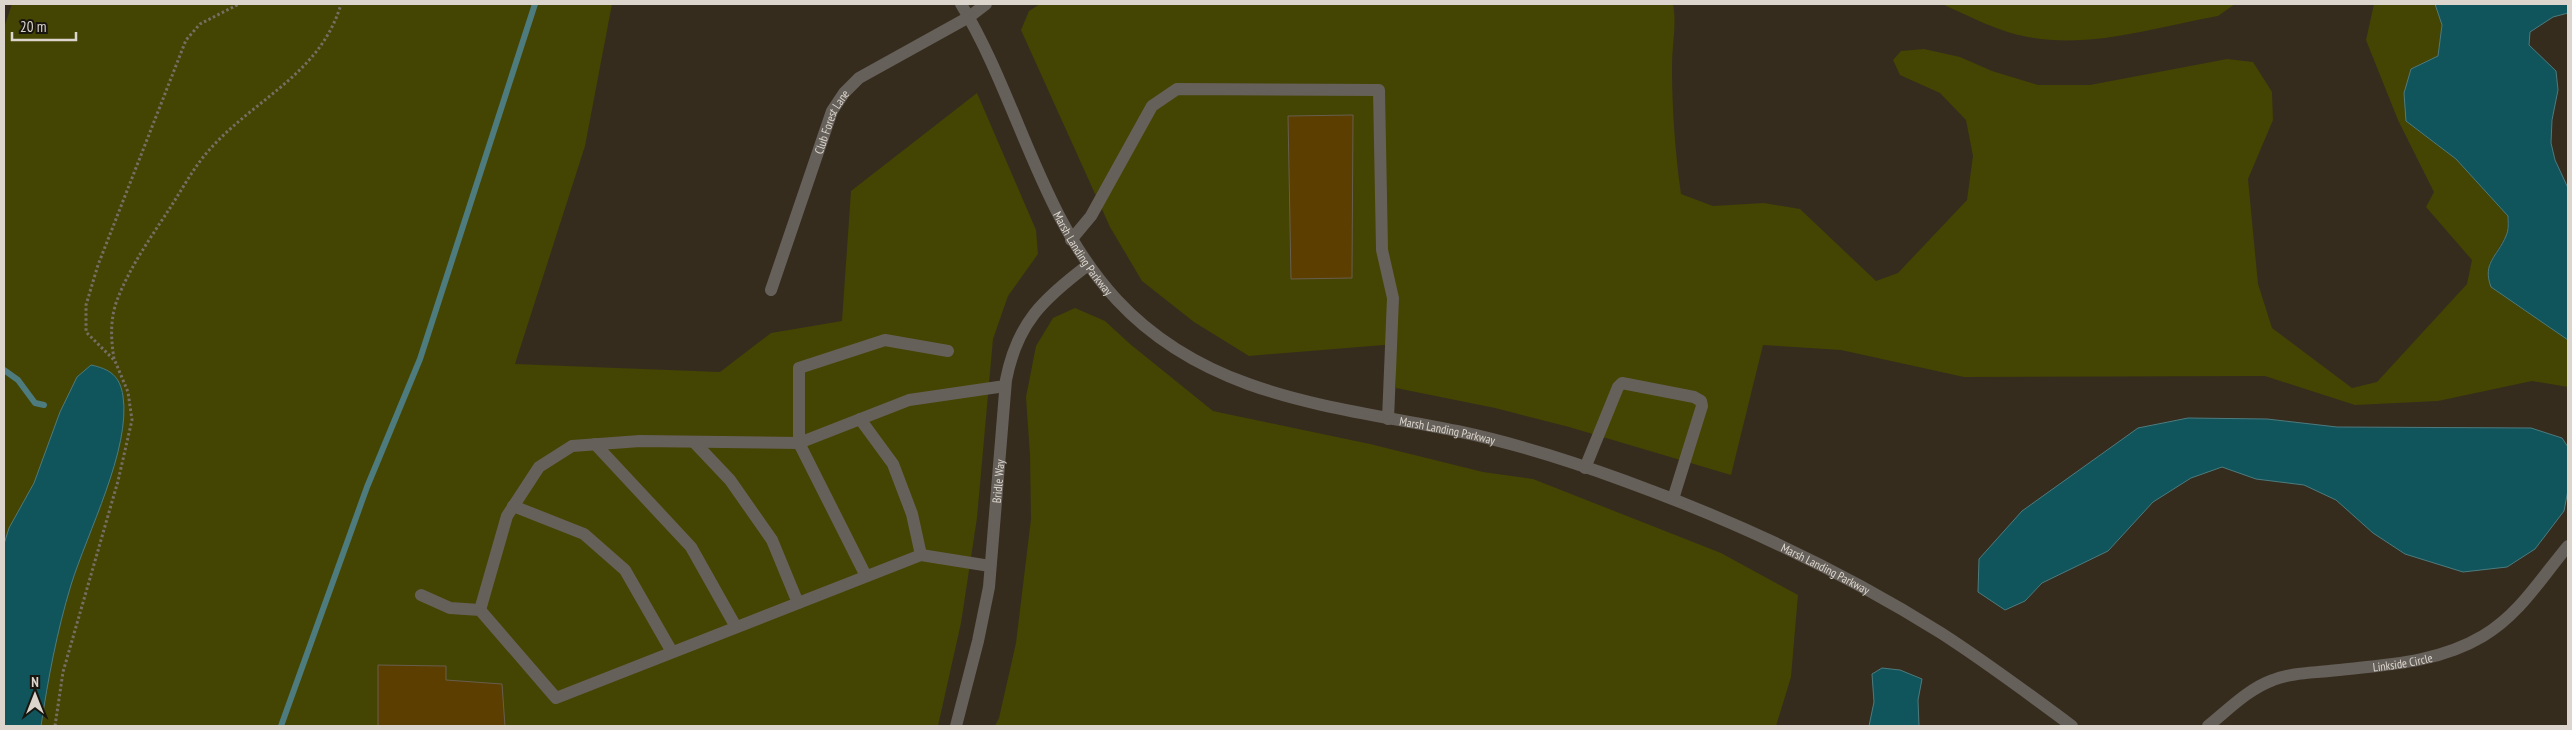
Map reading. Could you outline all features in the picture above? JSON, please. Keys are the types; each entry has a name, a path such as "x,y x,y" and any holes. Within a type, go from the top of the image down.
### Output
{"street":[{"name":"Marsh Landing Parkway","path":"961,4 969,17 1051,203 1071,240 1088,265 1117,300 1152,332 1190,358 1225,376 1270,393 1316,406 1459,432 1526,449 1674,499 1790,549 1867,589 1949,638 2072,726"},
{"name":"Club Forest Lane","path":"771,290 832,111 844,93 859,78 969,17 986,4"},
{"path":"1071,240 1091,216 1152,106 1177,89 1379,90 1382,250 1393,298 1388,419"},
{"name":"Bridle Way","path":"956,726 978,641 990,566 1005,386 1010,357 1022,328 1031,315 1053,291 1088,265"},
{"path":"866,576 799,443 799,368 885,340 948,351"},
{"path":"1585,468 1618,387 1622,383 1694,397 1701,401 1702,406 1674,499"},
{"path":"480,610 507,516 539,467 572,446 640,441 799,443 909,400 1005,386"},
{"path":"860,419 893,464 912,514 921,555"},
{"path":"694,442 730,480 772,540 798,603"},
{"path":"595,444 692,546 736,627"},
{"path":"513,506 584,534 625,570 672,652"},
{"name":"Linkside Circle","path":"2208,726 2252,691 2272,680 2294,674 2414,662 2462,647 2484,636 2514,613 2568,546"},
{"path":"421,595 450,608 480,610 556,698 921,555 990,566"}],"path":[{"path":"115,361 86,332 86,305 98,265 186,40 200,24 239,4"},
{"path":"55,726 63,672 118,481 132,420 128,392 115,361 110,334 116,304 136,262 211,148 290,81 324,44 335,23 341,4"}],"shaded area":[{"path":"12,4 612,4 585,146 515,364 720,372 771,333 842,321 851,191 977,93 1036,230 1038,254 1008,296 993,339 977,518 961,623 938,726 4,726 4,28"},
{"path":"1040,4 1673,4 1675,19 1672,66 1673,98 1681,194 1713,206 1764,203 1800,209 1876,281 1898,273 1967,200 1973,156 1966,120 1940,93 1900,75 1893,60 1901,51 1924,49 1960,57 1992,71 2038,85 2090,85 2227,59 2253,62 2272,92 2273,120 2248,179 2258,284 2272,328 2352,388 2377,382 2467,284 2472,260 2426,207 2434,192 2398,120 2366,40 2374,4 2435,4 2442,25 2438,56 2406,121 2456,159 2508,216 2507,234 2489,264 2491,287 2568,340 2568,387 2532,381 2438,401 2355,405 2265,376 1964,377 1841,350 1763,345 1731,475 1569,427 1495,408 1396,388 1396,344 1249,356 1194,322 1142,281 1110,227 1021,30 1029,11"},
{"path":"1942,4 2235,4 2218,16 2123,35 2099,39 2051,40 2017,35 1984,23"},
{"path":"1075,308 1105,321 1130,344 1213,411 1370,444 1483,472 1533,479 1721,553 1798,595 1791,677 1776,726 995,726 999,718 1016,643 1031,519 1030,455 1026,397 1036,346 1053,318"}],"water":[{"path":"2435,4 2568,4 2568,13 2553,17 2530,32 2529,45 2556,71 2558,90 2552,120 2551,143 2555,160 2568,188 2568,340 2491,287 2488,272 2489,266 2507,234 2508,216 2456,159 2406,121 2404,93 2411,69 2438,56 2442,25"},
{"path":"91,365 113,374 122,389 124,417 120,441 106,491 78,564 61,620 41,726 4,726 4,544 9,528 34,483 60,412 77,377"},
{"path":"2188,418 2267,419 2337,427 2531,428 2562,438 2568,447 2568,490 2564,511 2535,549 2507,567 2463,572 2405,554 2373,533 2336,500 2304,485 2256,479 2222,467 2191,478 2153,502 2108,551 2042,583 2025,601 2005,610 1978,592 1979,559 2022,511 2138,428"},
{"path":"1882,668 1900,670 1922,679 1918,700 1919,726 1869,726 1874,702 1872,674"}],"building":[{"path":"1353,115 1352,278 1291,279 1288,116"},
{"path":"378,665 446,666 446,680 502,684 505,726 378,726"}],"waterway":[{"path":"281,726 367,487 420,359 535,4"},
{"path":"4,370 18,380 35,403 44,405"}]}
